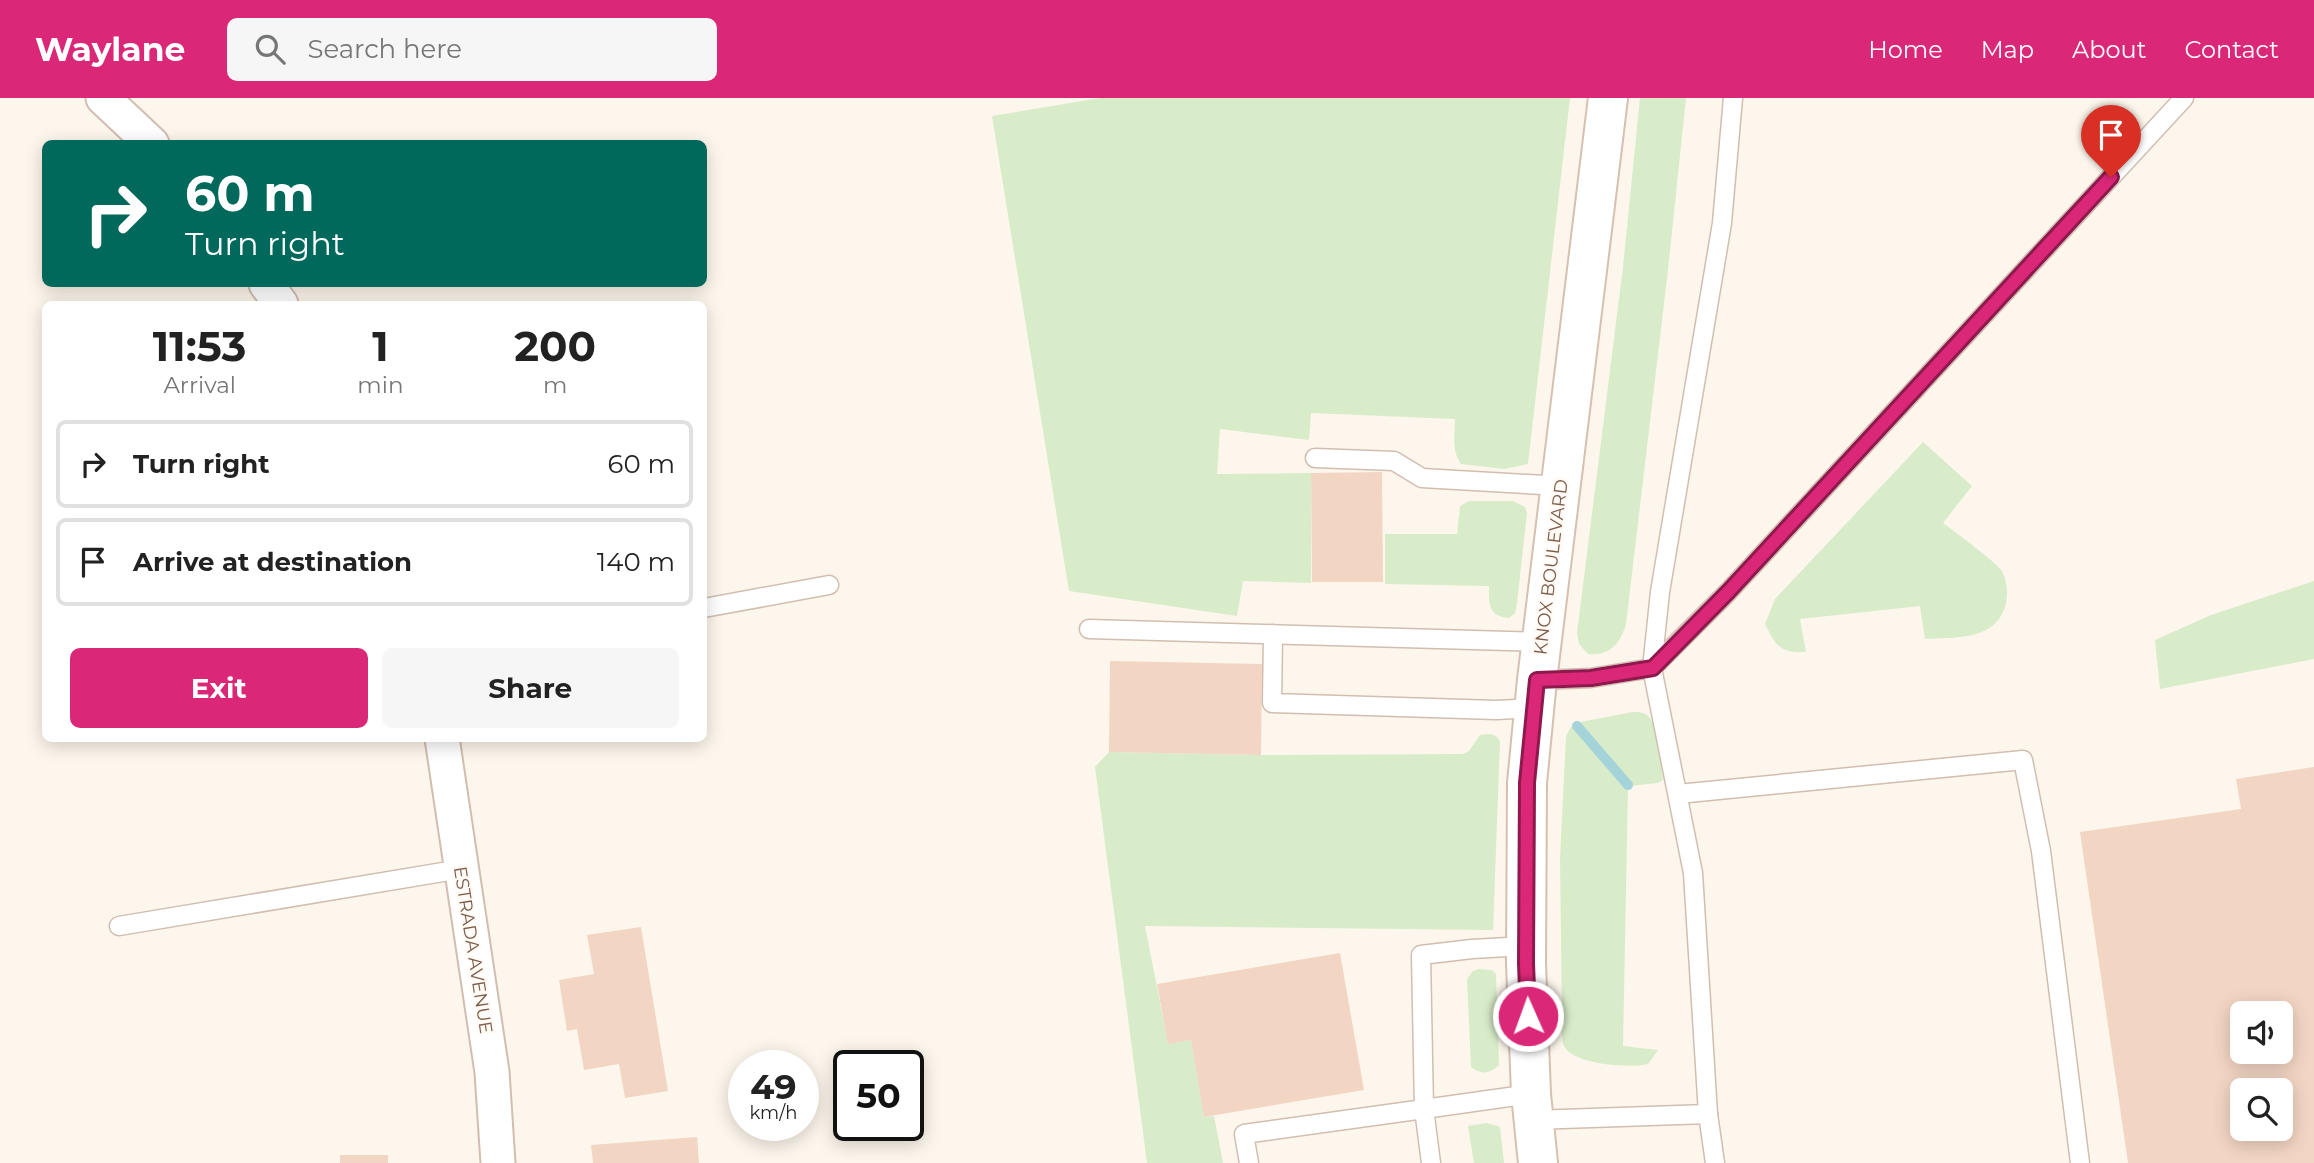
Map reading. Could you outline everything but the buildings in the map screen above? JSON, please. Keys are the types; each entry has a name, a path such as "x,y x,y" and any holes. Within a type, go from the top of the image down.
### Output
{"main road":[{"name":"KNOX BOULEVARD","path":"1538,1163 1532,1107 1526,946 1527,783 1608,98"}],"street":[{"path":"103,98 148,140"},
{"name":"ESTRADA AVENUE","path":"443,742 492,1072 498,1163"}],"lane":[{"path":"1716,1163 1708,1114 1693,873 1653,668 1660,592 1722,223 1732,98"},
{"path":"1273,634 1272,703 1496,710 1536,694 1591,678 1653,668 1728,592 2184,98"},
{"path":"1315,458 1394,461 1422,478 1561,486"},
{"path":"707,607 829,586"},
{"path":"1088,629 1542,642"},
{"path":"1678,794 2023,760 2040,851 2080,1163"},
{"path":"119,926 461,869"},
{"path":"1431,1163 1424,1110 1421,955 1526,946"},
{"path":"1249,1163 1244,1134 1424,1110 1532,1107 1708,1114"}],"green space":[{"path":"1100,98 1570,98 1528,464 1504,469 1461,464 1455,448 1455,419 1311,413 1309,440 1220,429 1217,474 1311,473 1311,583 1243,581 1237,616 1069,591 992,116"},
{"path":"1640,98 1686,98 1626,624 1617,643 1608,651 1588,654 1579,644 1577,633 1623,267"},
{"path":"1923,442 1972,486 1943,523 2002,571 2007,595 2001,615 1985,631 1974,635 1925,639 1920,606 1800,619 1806,652 1780,647 1765,624 1775,599"},
{"path":"1469,501 1513,501 1525,507 1527,513 1517,603 1515,613 1509,618 1497,615 1491,608 1489,586 1385,584 1385,534 1457,534 1460,506"},
{"path":"2314,581 2314,659 2160,689 2155,640 2211,615"},
{"path":"1633,712 1646,714 1652,722 1659,747 1663,780 1658,783 1628,786 1623,1046 1658,1050 1648,1064 1629,1066 1582,1059 1564,1046 1560,858 1566,737 1569,730 1575,723"},
{"path":"1490,734 1500,741 1493,930 1145,926 1168,1043 1191,1040 1204,1117 1214,1116 1223,1163 1147,1163 1095,767 1109,752 1261,755 1463,754 1469,751 1480,735"},
{"path":"1492,970 1496,974 1499,1065 1485,1072 1471,1067 1467,979 1473,971"},
{"path":"1487,1123 1500,1127 1504,1163 1474,1163 1468,1126"}],"waterway":[{"path":"1577,726 1628,785"}],"route":[{"path":"1528,1016 1527,783 1537,680 1591,678 1653,668 1728,592 2111,177"}]}
